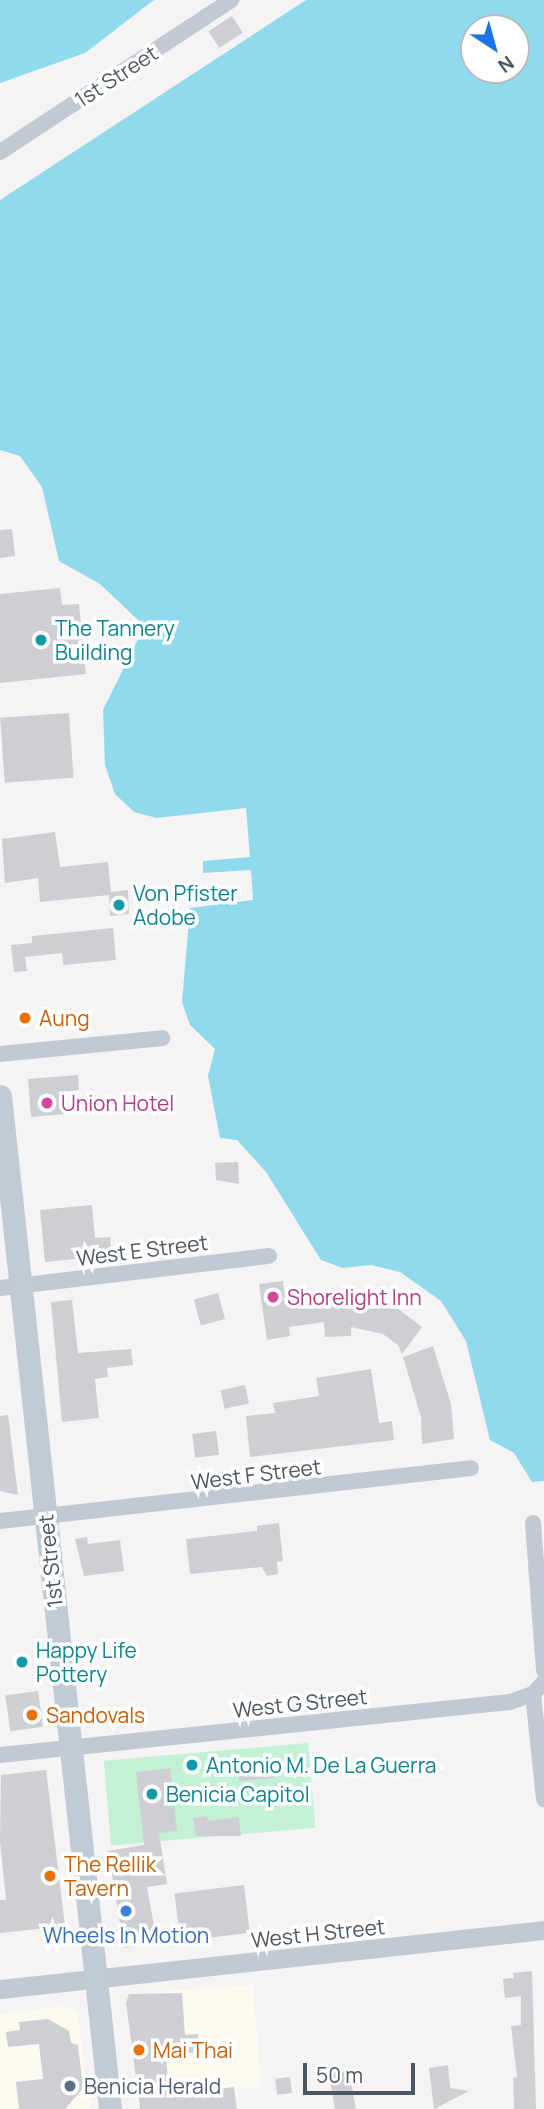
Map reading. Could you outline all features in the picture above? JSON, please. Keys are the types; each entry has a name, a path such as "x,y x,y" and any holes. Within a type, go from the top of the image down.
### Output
{"main road":[{"name":"1st Street","path":"0,1096 10,1287 45,1518 110,2109"}],"street":[{"name":"1st Street","path":"0,152 231,0"},
{"path":"0,1054 162,1038"},
{"name":"West E Street","path":"10,1287 269,1256"},
{"name":"West F Street","path":"0,1521 471,1468"},
{"path":"533,1523 544,1671"},
{"path":"539,1688 544,1799"},
{"name":"West G Street","path":"0,1755 510,1702 539,1688"},
{"name":"West H Street","path":"0,1989 544,1930"}],"shaded area":[{"path":"253,1985 261,2086 237,2089 238,2109 138,2109 126,2003 129,1994"},
{"path":"64,2006 77,2011 90,2109 0,2109 0,2014"}],"green space":[{"path":"308,1743 315,1828 111,1846 104,1761"}],"water":[{"path":"0,0 154,0 85,53 0,83"},
{"path":"306,0 544,0 544,1481 532,1482 514,1453 490,1440 466,1341 441,1301 400,1272 371,1265 343,1268 321,1260 266,1172 237,1140 220,1138 208,1076 215,1049 190,1025 182,1002 190,908 253,900 251,870 203,873 203,861 250,857 246,808 157,818 134,812 115,794 105,765 103,710 142,631 140,622 100,584 59,561 42,487 20,456 0,450 0,200"}],"building":[{"path":"232,16 243,33 219,48 209,31"},
{"path":"12,529 15,556 0,558 0,530"},
{"name":"The Tannery Building","path":"60,588 62,605 79,604 86,674 0,683 0,594"},
{"path":"69,713 74,778 5,783 0,718"},
{"path":"55,832 60,867 108,862 111,892 128,890 129,914 110,916 109,895 40,902 38,878 5,883 2,839"},
{"path":"113,928 116,960 63,965 62,953 25,957 27,971 14,972 11,945 32,943 32,936"},
{"name":"Union Hotel","path":"78,1075 79,1090 64,1092 66,1114 31,1117 28,1079"},
{"path":"238,1162 239,1184 216,1180 215,1163"},
{"path":"92,1205 95,1238 110,1237 112,1255 45,1262 40,1210"},
{"path":"283,1281 285,1296 315,1292 317,1305 360,1303 361,1296 389,1302 422,1327 402,1354 398,1345 383,1334 351,1327 351,1336 325,1337 324,1322 289,1327 290,1336 267,1340 259,1284"},
{"path":"218,1293 225,1319 201,1326 194,1299"},
{"path":"72,1300 78,1353 131,1349 133,1365 107,1368 108,1377 95,1379 99,1418 62,1422 51,1302"},
{"path":"433,1346 451,1404 454,1439 422,1444 421,1417 403,1357"},
{"path":"371,1369 379,1423 392,1421 394,1440 250,1457 246,1416 275,1413 273,1403 319,1396 316,1378"},
{"path":"245,1385 249,1404 224,1409 221,1390"},
{"path":"8,1415 18,1495 0,1491 0,1416"},
{"path":"216,1431 219,1455 195,1458 192,1434"},
{"path":"279,1523 283,1561 277,1562 278,1574 267,1576 262,1567 190,1574 186,1539 257,1531 257,1526"},
{"path":"87,1537 88,1544 120,1540 124,1571 84,1576 75,1539"},
{"path":"38,1691 43,1727 10,1731 5,1696"},
{"path":"273,1757 275,1778 239,1781 237,1760"},
{"path":"170,1768 177,1831 159,1833 167,1884 147,1887 157,1943 124,1948 108,1851 144,1845 136,1772"},
{"path":"46,1770 65,1926 0,1933 0,1900 6,1900 0,1841 1,1775"},
{"path":"207,1816 208,1821 239,1817 241,1836 196,1836 193,1818"},
{"path":"244,1885 250,1933 180,1941 175,1894"},
{"path":"532,1971 536,2109 514,2109 513,2078 517,2077 511,2026 521,2025 521,1996 505,1998 503,1979 514,1978 513,1973"},
{"path":"182,1993 185,2035 198,2034 200,2052 166,2055 169,2095 234,2087 237,2109 140,2109 126,2003 129,1994"},
{"path":"48,2019 69,2031 71,2043 78,2045 83,2088 65,2109 19,2109 16,2082 43,2079 39,2044 8,2047 6,2032 20,2030 19,2022"},
{"path":"448,2065 450,2088 469,2091 434,2109 429,2068"},
{"path":"349,2071 356,2109 335,2109 329,2073"},
{"path":"290,2077 292,2093 277,2095 275,2079"}],"place":[{"name":"The Tannery Building","path":"41,640"},
{"name":"Von Pfister Adobe","path":"119,905"},
{"name":"Aung","path":"25,1018"},
{"name":"Union Hotel","path":"47,1103"},
{"name":"Shorelight Inn","path":"273,1297"},
{"name":"Happy Life Pottery","path":"22,1662"},
{"name":"Sandovals","path":"32,1715"},
{"name":"Antonio M. De La Guerra","path":"192,1765"},
{"name":"Benicia Capitol","path":"152,1794"},
{"name":"The Rellik Tavern","path":"50,1876"},
{"name":"Wheels In Motion","path":"126,1911"},
{"name":"Mai Thai","path":"139,2050"},
{"name":"Benicia Herald","path":"70,2086"}]}
